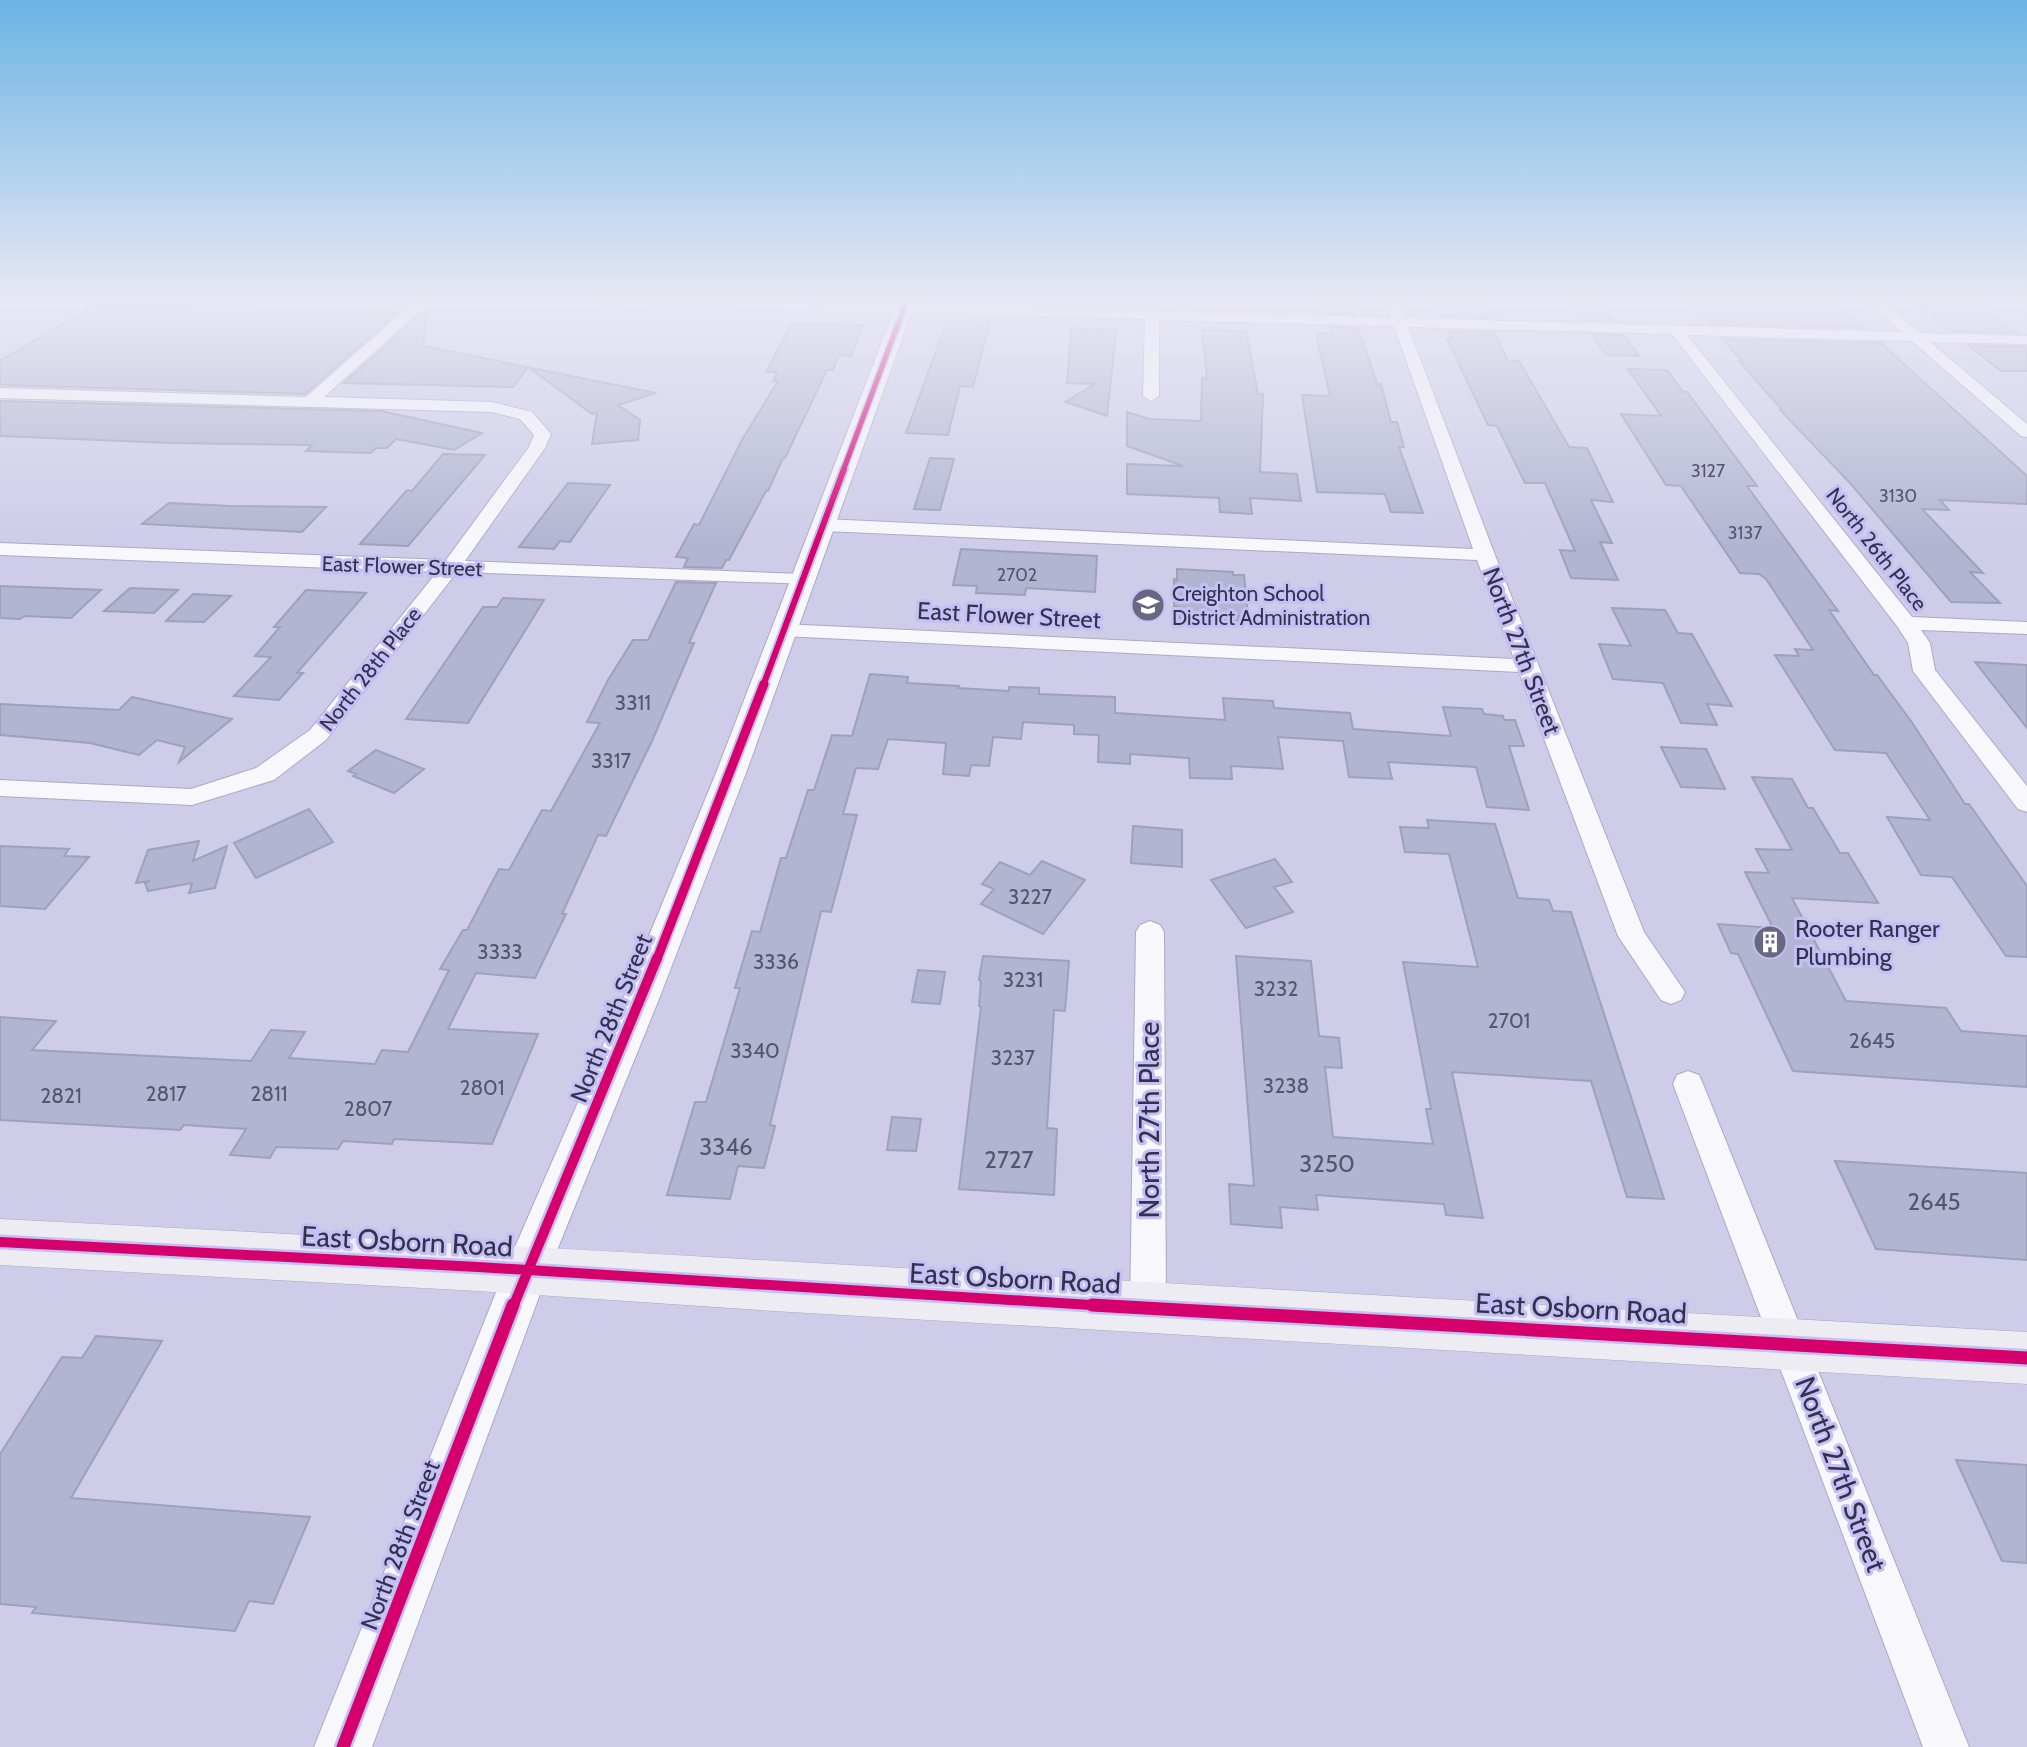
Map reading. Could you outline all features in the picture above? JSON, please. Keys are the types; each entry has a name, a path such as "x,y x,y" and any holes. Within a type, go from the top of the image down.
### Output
{"main road":[{"name":"East Osborn Road","path":"0,1242 1790,1342 2027,1358"}],"street":[{"path":"310,402 333,382"},
{"name":"North 28th Street","path":"343,1747 527,1270 641,999 731,773 877,382"},
{"path":"1151,382 1151,396"},
{"name":"North 27th Street","path":"1421,382 1632,936 1671,992"},
{"name":"North 26th Place","path":"1716,382 1906,623 1919,643 1924,671 2027,803"},
{"path":"1967,382 2027,432"},
{"path":"0,393 492,407 526,415"},
{"name":"North 28th Place","path":"0,788 192,797 265,774 318,736 450,568 537,448 543,434 526,415"},
{"path":"824,525 1485,555"},
{"name":"East Flower Street","path":"0,550 803,580"},
{"path":"1906,623 2027,628"},
{"name":"East Flower Street","path":"783,630 1527,666"},
{"name":"North 27th Place","path":"1148,1308 1150,932"},
{"name":"North 27th Street","path":"1688,1084 1946,1747"}],"building":[{"path":"0,382 319,382 305,394 0,385"},
{"path":"346,382 517,382 513,387 344,383"},
{"path":"548,382 600,382 656,393 618,405 640,420 638,440 592,444 597,412 592,414"},
{"path":"778,382 821,382 768,491 729,560 726,560 722,568 684,567 688,558 676,557 694,524 699,525 743,438"},
{"path":"925,382 974,382 973,387 960,386 948,435 906,433"},
{"path":"1111,382 1107,416 1065,402 1095,384 1067,383"},
{"path":"1202,382 1256,382 1258,394 1263,394 1260,472 1297,474 1301,501 1250,498 1252,514 1220,512 1219,498 1127,494 1127,464 1183,466 1127,446 1127,412 1150,419 1201,421"},
{"path":"1327,382 1376,382 1381,384 1391,422 1397,422 1404,447 1399,447 1423,513 1391,512 1385,494 1317,492 1302,395 1330,396"},
{"path":"1467,382 1531,382 1569,447 1587,448 1613,502 1591,500 1612,543 1600,542 1618,580 1571,578 1560,550 1575,551 1545,483 1525,483 1497,426 1488,425"},
{"path":"1637,382 1675,382 1683,392 1687,392 1757,486 1747,486 1838,611 1829,610 1874,675 1877,675 1911,721 1965,804 1969,804 2027,886 2027,957 2006,956 1952,877 1921,875 1887,817 1930,820 1886,753 1835,750 1775,655 1799,656 1795,649 1813,650 1766,579 1759,574 1740,573 1681,486 1666,485 1621,414 1661,416"},
{"path":"1757,382 1923,382 2027,476 2027,504 1940,500 1949,510 1922,509 1983,573 1970,572 2000,603 1951,602 1850,483"},
{"path":"0,401 381,411 482,433 454,450 396,439 387,448 376,448 371,453 306,451 312,445 0,436"},
{"path":"443,454 485,455 408,546 360,544 407,490 412,491"},
{"path":"930,458 954,459 940,510 914,509"},
{"path":"568,483 610,485 570,542 560,541 554,549 519,547"},
{"path":"169,503 326,507 302,532 142,524"},
{"path":"961,549 1097,556 1095,592 1026,588 1025,595 976,593 977,586 953,585"},
{"path":"1177,569 1244,575 1248,617 1238,616 1239,621 1179,618 1179,607 1174,606 1174,579 1177,580"},
{"path":"676,582 716,583 689,643 694,643 652,741 606,836 598,835 562,914 566,914 535,978 476,973 448,1029 538,1034 492,1144 394,1139 392,1144 343,1141 338,1149 276,1147 270,1158 230,1155 246,1129 184,1125 180,1130 0,1120 0,1017 56,1021 32,1050 251,1061 271,1030 305,1032 289,1058 375,1064 382,1050 408,1052 449,970 440,969 463,930 467,930 499,869 509,870 542,810 551,811 600,723 587,722 608,680 633,640 648,640"},
{"path":"0,586 101,590 71,618 24,616 20,619 0,618"},
{"path":"130,588 178,590 154,613 104,611"},
{"path":"306,590 366,593 297,673 303,673 279,700 234,696 271,657 255,656 280,627 274,627"},
{"path":"193,594 231,596 204,622 166,621"},
{"path":"503,598 544,600 468,723 406,719 483,607 497,607"},
{"path":"1612,608 1665,610 1678,633 1692,634 1732,706 1707,704 1717,725 1681,723 1663,683 1613,679 1599,644 1631,646"},
{"path":"1975,662 2027,665 2027,728"},
{"path":"870,674 908,677 907,683 959,686 958,688 1009,691 1009,687 1039,688 1039,694 1115,697 1115,713 1225,720 1223,698 1273,701 1274,708 1350,713 1353,729 1451,736 1443,707 1482,709 1484,714 1515,720 1524,746 1509,746 1529,810 1487,807 1476,767 1388,762 1392,779 1349,777 1343,741 1278,737 1283,769 1231,766 1232,779 1190,778 1189,758 1130,754 1130,764 1098,762 1099,735 1074,734 1074,725 1023,722 1021,739 993,737 989,766 971,765 969,776 943,774 946,743 888,739 878,769 856,768 843,814 857,815 831,912 821,911 770,1125 775,1126 764,1168 738,1166 730,1199 667,1195 695,1102 706,1102 740,988 735,988 752,931 760,932 781,858 786,858 808,790 814,790 832,735 852,736"},
{"path":"132,697 232,719 179,762 185,747 157,740 139,755 90,743 0,735 0,704 119,710"},
{"path":"1661,747 1706,749 1725,789 1681,787"},
{"path":"376,750 424,769 394,793 353,776 356,774 348,771"},
{"path":"1752,777 1792,779 1808,808 1813,808 1840,853 1848,853 1878,903 1792,898 1846,1001 1946,1008 1961,1031 2027,1036 2027,1087 1793,1071 1738,954 1731,953 1718,924 1773,928 1745,872 1769,873 1756,849 1792,850"},
{"path":"309,809 333,842 256,878 234,843"},
{"path":"1427,820 1495,824 1518,898 1549,900 1553,911 1571,912 1664,1199 1627,1197 1591,1081 1452,1072 1483,1218 1446,1215 1444,1204 1316,1195 1318,1210 1280,1207 1282,1228 1231,1224 1229,1184 1254,1186 1236,956 1311,961 1319,1036 1339,1038 1342,1068 1325,1067 1333,1137 1433,1144 1426,1109 1431,1109 1403,962 1478,967 1449,854 1405,852 1400,827 1429,828"},
{"path":"1133,826 1182,830 1182,867 1131,863"},
{"path":"199,841 193,861 227,846 215,888 189,893 192,883 148,891 145,883 150,881 136,883 148,850"},
{"path":"0,846 69,849 64,856 89,857 45,909 0,906"},
{"path":"1275,859 1292,882 1274,887 1293,912 1246,928 1211,880"},
{"path":"1042,861 1085,880 1043,934 981,904 994,889 982,884 1000,862 1030,875"},
{"path":"983,956 1069,961 1065,1011 1054,1010 1047,1128 1057,1129 1054,1195 959,1189 981,1007 979,980"},
{"path":"918,970 945,972 940,1004 912,1002"},
{"path":"892,1117 921,1119 916,1151 887,1150"},
{"path":"1835,1161 2027,1173 2027,1260 1876,1249"},
{"path":"96,1336 162,1341 71,1498 310,1517 273,1604 249,1601 235,1631 32,1613 36,1607 0,1604 0,1454 62,1357 82,1358"},
{"path":"1956,1460 2027,1465 2027,1563 2002,1561"}],"cycle path":[{"path":"343,1747 527,1270 641,999 731,773 877,382"},
{"path":"0,1242 478,1267 774,1287 2027,1358"}],"place":[{"name":"Creighton School District Administration","path":"1148,605"},
{"name":"Rooter Ranger Plumbing","path":"1770,942"}]}
